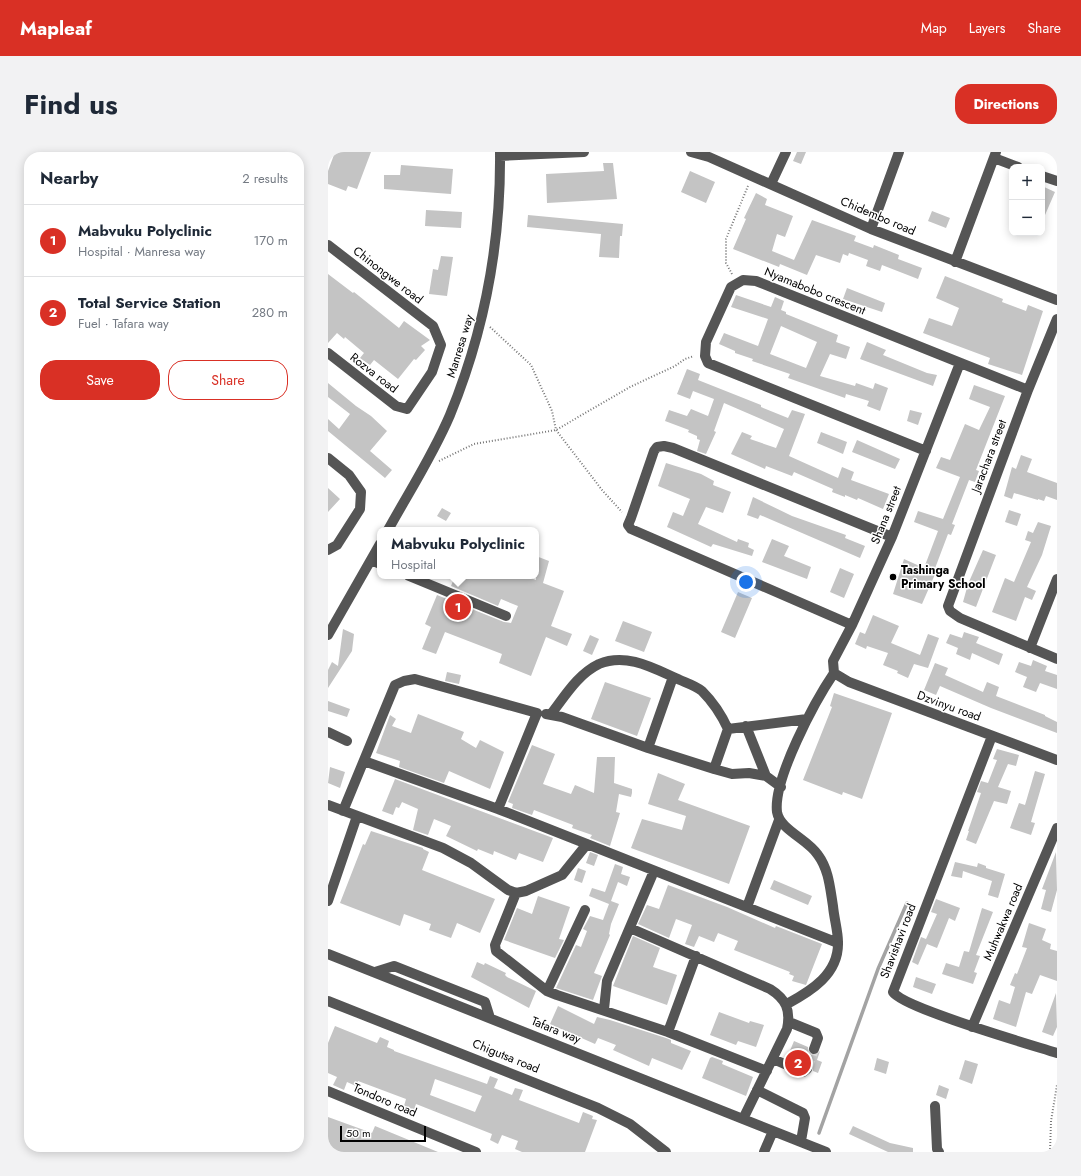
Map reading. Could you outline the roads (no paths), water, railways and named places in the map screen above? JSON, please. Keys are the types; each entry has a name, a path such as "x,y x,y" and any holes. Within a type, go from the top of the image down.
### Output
{"street":[{"path":"500,154 584,152"},
{"name":"Chidembo road","path":"691,152 709,158 871,228 955,262 1057,300"},
{"path":"771,184 786,152"},
{"path":"871,228 899,152"},
{"name":"Manresa way","path":"390,527 450,416 468,367 482,319 489,280 499,205 500,154"},
{"path":"955,262 995,155 1012,164"},
{"path":"1045,177 1057,182"},
{"name":"Chinongwe road","path":"328,245 433,326 441,345 432,372 406,409"},
{"name":"Nyamabobo crescent","path":"926,451 711,364 707,361 705,354 708,335 731,287 737,283 749,279 756,281 1028,390"},
{"name":"Jarachara street","path":"1030,648 953,614 949,610 949,602 1028,390 1057,319"},
{"name":"Rozva road","path":"328,353 396,406 406,409"},
{"name":"Shana street","path":"834,673 833,661 852,625 892,537 960,363"},
{"path":"852,625 633,531 629,527 631,518 654,451 656,447 664,446 892,537"},
{"path":"328,458 350,475 361,492 360,509 337,545 328,550"},
{"path":"328,635 375,562"},
{"path":"416,579 506,616"},
{"path":"1057,579 1030,648 1057,659"},
{"path":"551,714 578,679 598,665 610,660 623,660 643,664 701,690 724,721 728,729 714,768"},
{"path":"747,907 779,820 777,806 784,772 807,719 834,673"},
{"name":"Dzvinyu road","path":"834,673 849,682 1057,760"},
{"path":"648,748 673,677"},
{"path":"343,811 395,685 404,681 415,679 536,713 551,714 648,748 732,774 749,773 766,776 781,787"},
{"path":"498,809 536,713"},
{"path":"728,729 807,719"},
{"path":"746,726 766,776"},
{"path":"328,732 346,741"},
{"name":"Shavishavi road","path":"992,736 893,992 903,999 972,1027 1057,1053"},
{"path":"364,761 498,809 838,942"},
{"path":"328,805 443,848 471,863 508,890 516,893 526,891 562,875 587,844"},
{"path":"328,901 357,816"},
{"path":"779,820 806,841 818,854 824,866 830,882 838,942 837,955 825,977 812,990 787,1004"},
{"name":"Muhwakwa road","path":"972,1027 1057,828"},
{"path":"604,1009 607,981 654,870"},
{"path":"516,893 495,946 496,951 547,991 604,1009 767,1070"},
{"path":"547,991 585,910"},
{"path":"630,928 770,989 779,995 787,1004 789,1022 773,1059 743,1119"},
{"name":"Tafara way","path":"328,954 826,1152"},
{"path":"668,1032 696,956"},
{"name":"Chigutsa road","path":"328,1001 598,1108 630,1124 666,1152"},
{"path":"789,1022 816,1033 818,1038 814,1049"},
{"path":"773,1059 803,1072 807,1069"},
{"path":"757,1090 803,1112 805,1118 800,1141"},
{"name":"Tondoro road","path":"328,1091 476,1152"},
{"path":"935,1106 937,1149 939,1152"},
{"path":"764,1152 773,1131"}],"waterway":[{"path":"819,1133 878,969 907,903"}],"tunnel":[{"path":"807,1069 814,1049"}],"place":[{"name":"Tashinga Primary School","path":"893,577"},
{"name":"Mabvuku Polyclinic","path":"458,607"},
{"name":"Total Service Station","path":"798,1063"}]}
